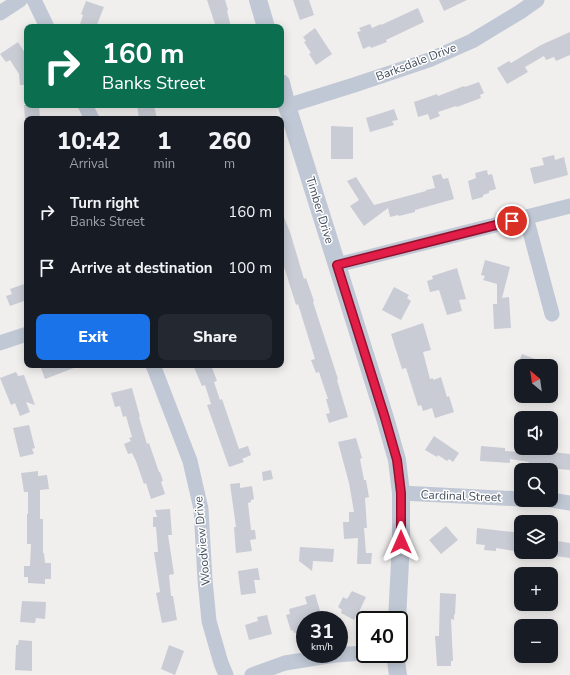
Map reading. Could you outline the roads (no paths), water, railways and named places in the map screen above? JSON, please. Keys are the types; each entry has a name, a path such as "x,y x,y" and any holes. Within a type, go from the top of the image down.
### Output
{"street":[{"path":"0,13 20,0"},
{"path":"34,0 46,24"},
{"path":"258,0 265,24"},
{"name":"Barksdale Drive","path":"287,106 429,60 472,41 537,0"},
{"name":"Timber Drive","path":"284,94 397,460 401,493 401,542 397,611"},
{"path":"337,265 570,206"},
{"path":"526,217 552,314"},
{"path":"0,343 24,335"},
{"name":"Woodview Drive","path":"154,368 190,461 201,509 209,621 226,675"},
{"name":"Cardinal Street","path":"401,493 514,498"},
{"path":"558,501 570,503"},
{"path":"252,675 285,663 335,654 356,653"},
{"path":"396,663 398,675"}]}
